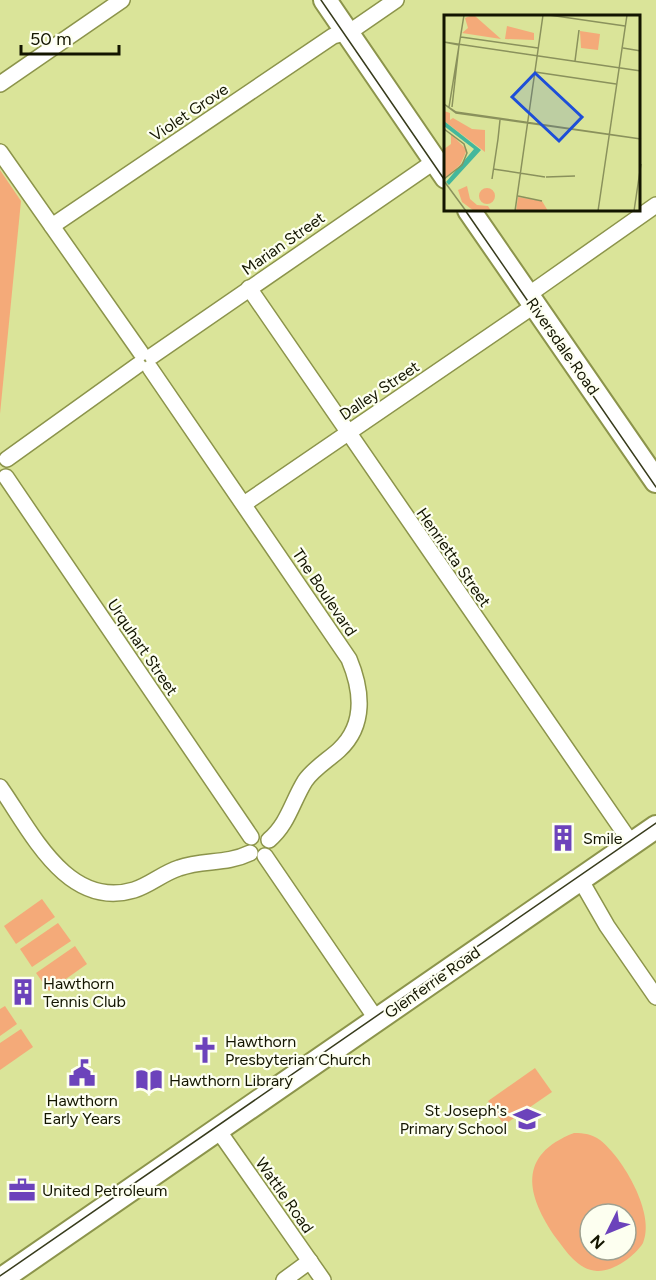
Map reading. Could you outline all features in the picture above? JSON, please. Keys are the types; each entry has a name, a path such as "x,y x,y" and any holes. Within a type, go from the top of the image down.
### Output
{"main road":[{"path":"325,0 440,169"},
{"name":"Riversdale Road","path":"470,212 656,481"},
{"name":"Glenferrie Road","path":"0,1280 656,827"}],"street":[{"path":"0,84 122,0"},
{"name":"Violet Grove","path":"52,226 333,36 347,32 396,0"},
{"name":"The Boulevard","path":"0,152 349,659 359,682 360,705 355,727 342,748 306,778 281,830 268,840"},
{"name":"Marian Street","path":"3,458 249,288 440,169"},
{"name":"Dalley Street","path":"244,504 347,433 531,300 656,205"},
{"name":"Henrietta Street","path":"249,288 632,844"},
{"path":"3,458 10,470 3,478"},
{"name":"Urquhart Street","path":"3,478 251,837"},
{"path":"0,787 59,869 75,882 92,890 106,893 134,890 181,867 234,861 257,855 270,847 268,840 262,835 251,837 248,843 257,855 377,1020"},
{"path":"576,882 656,997"},
{"name":"Wattle Road","path":"218,1130 323,1280"},
{"path":"284,1280 310,1261"}],"shaded area":[{"path":"0,170 21,201 0,414"},
{"path":"42,899 55,917 16,944 4,926"},
{"path":"58,923 71,941 32,967 20,949"},
{"path":"75,946 87,964 49,991 36,973"},
{"path":"5,1006 17,1024 0,1036 0,1009"},
{"path":"21,1029 33,1047 0,1070 0,1043"},
{"path":"535,1068 552,1092 504,1125 488,1101"},
{"path":"574,1133 588,1134 609,1148 627,1173 641,1202 646,1231 643,1243 638,1249 638,1202 578,1202 578,1262 622,1262 603,1271 590,1270 578,1264 568,1254 546,1222 533,1192 532,1178 535,1165 543,1153 556,1142"}],"tram line":[{"path":"321,0 444,179"},
{"path":"466,212 656,487"},
{"path":"0,1276 656,823"}],"place":[{"name":"Smile","path":"563,838"},
{"name":"Hawthorn Tennis Club","path":"23,992"},
{"name":"Hawthorn Presbyterian Church","path":"205,1050"},
{"name":"Hawthorn Early Years","path":"82,1073"},
{"name":"Hawthorn Library","path":"149,1080"},
{"name":"St Joseph's Primary School","path":"527,1119"},
{"name":"United Petroleum","path":"22,1190"}]}
